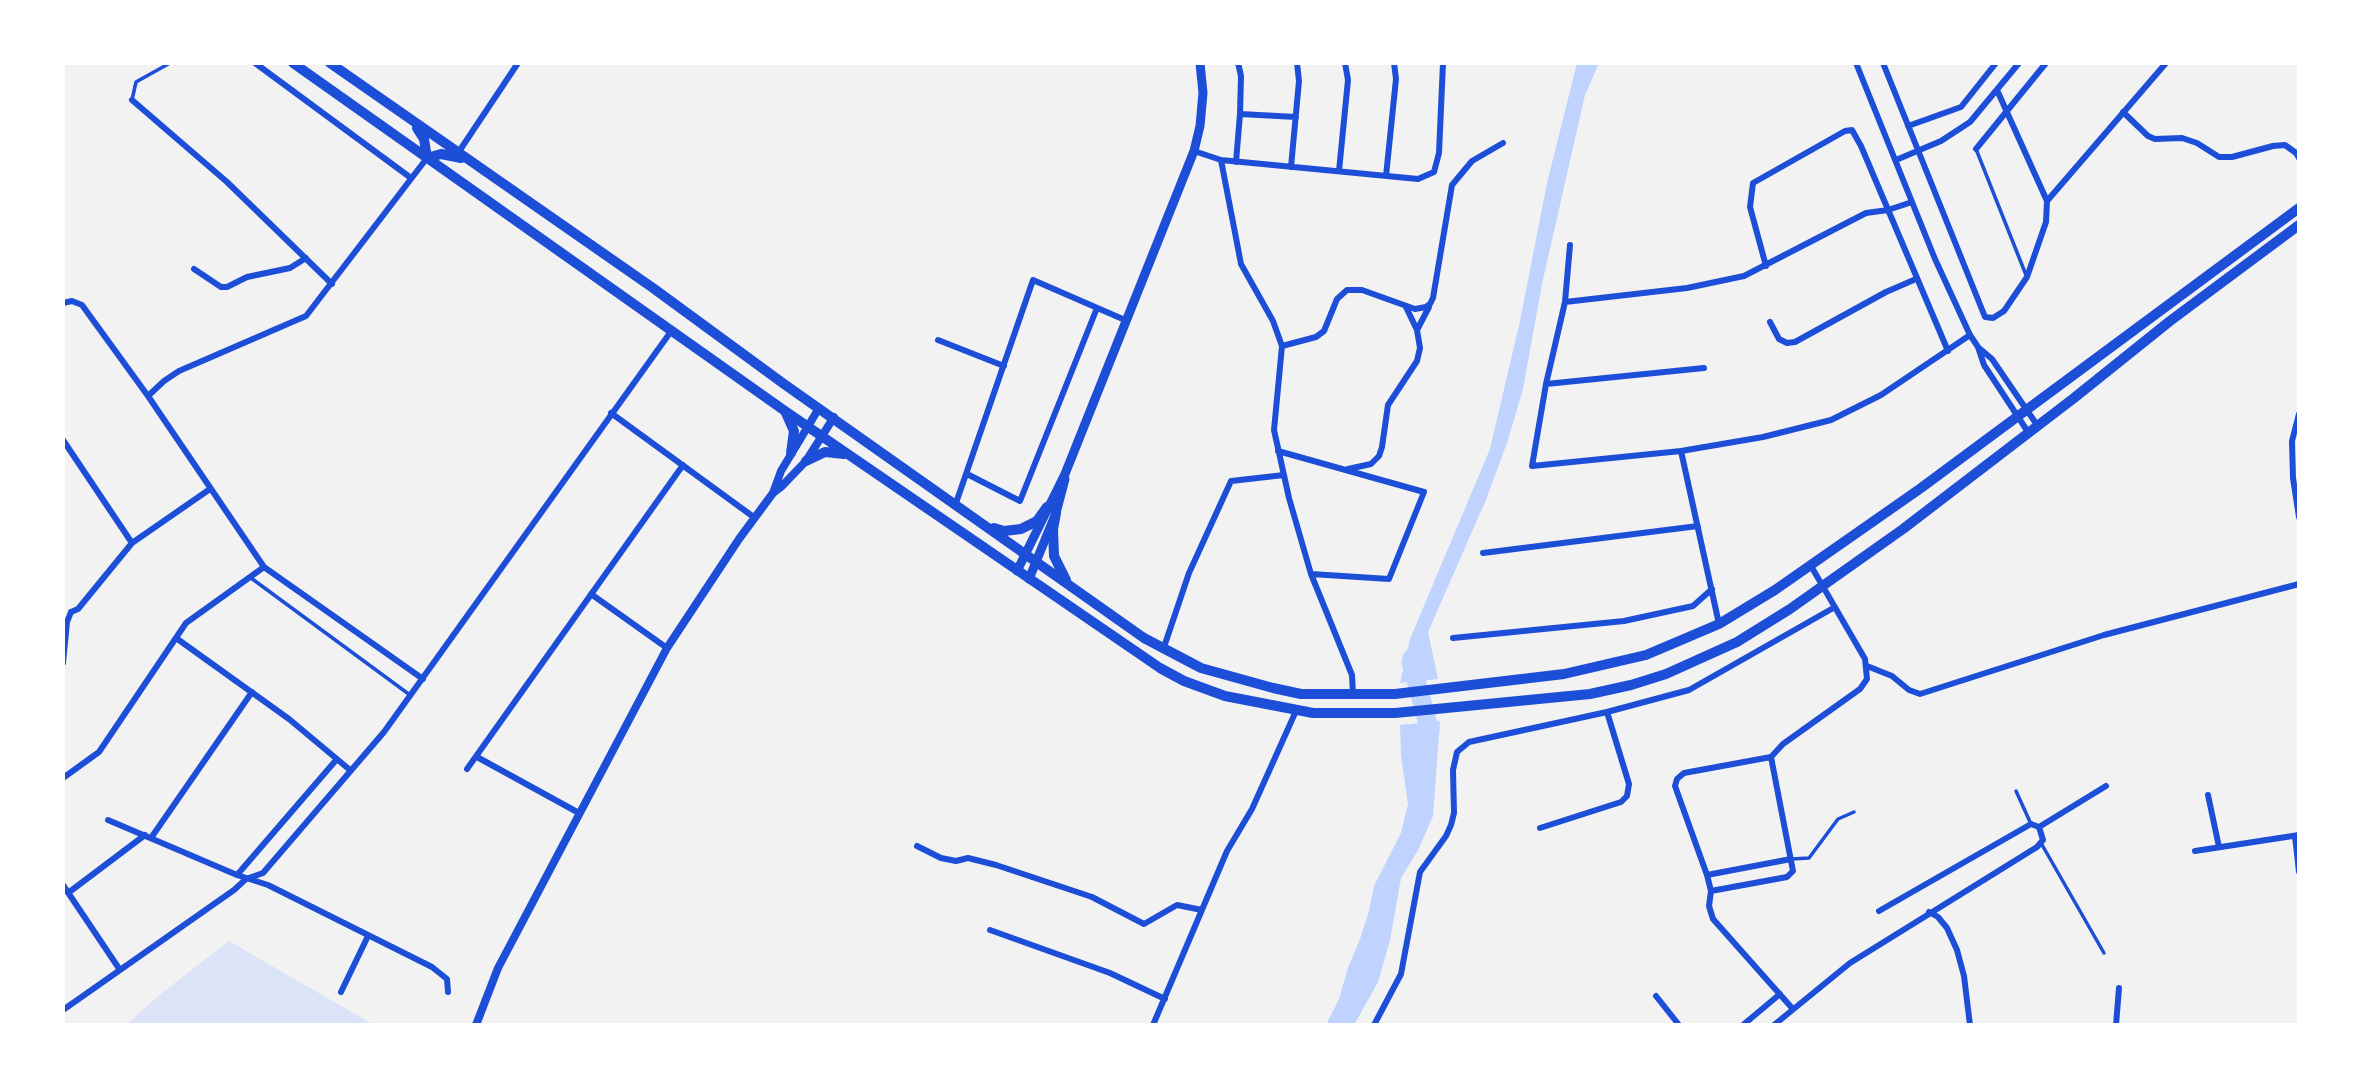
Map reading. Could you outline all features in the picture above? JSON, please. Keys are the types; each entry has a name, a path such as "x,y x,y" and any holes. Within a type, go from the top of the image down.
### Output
{"main road":[{"path":"293,63 785,411 1160,668 1184,681 1224,696 1296,711 1395,713 1590,694 1657,677 1737,642 1790,609 1903,529 2170,321 2299,225"},
{"path":"330,63 653,288 1163,650 1201,668 1301,694 1395,694 1564,674 1646,655 1719,624 1811,566 2299,208"},
{"path":"1029,579 1065,474 1194,151 1203,93 1200,63"},
{"path":"412,121 424,139 426,158"},
{"path":"426,158 441,154 469,160"},
{"path":"785,411 794,431 790,453"},
{"path":"806,461 825,452 846,454 856,459"},
{"path":"988,526 1004,531 1021,529 1052,510"},
{"path":"1017,571 1052,510"},
{"path":"1052,510 1054,556 1066,579 1086,596"}],"street":[{"path":"255,63 411,178"},
{"path":"458,153 518,63"},
{"path":"1236,162 1241,76 1238,63"},
{"path":"1291,167 1299,80 1297,63"},
{"path":"1339,171 1348,80 1345,63"},
{"path":"1386,176 1396,79 1394,63"},
{"path":"1194,151 1236,162 1418,179 1434,172 1439,153 1443,63"},
{"path":"1856,63 1969,335 1992,359 2015,394 2022,413 2032,428"},
{"path":"1883,63 1986,317 1993,318 2004,311 2027,277 2046,222 2047,201 1997,90"},
{"path":"1908,126 1961,107 1996,63"},
{"path":"1896,160 1919,152 1959,131 1981,111 2020,63"},
{"path":"1976,149 2046,63"},
{"path":"2047,201 2166,63"},
{"path":"132,100 227,182 332,284"},
{"path":"2123,112 2148,136 2155,139 2182,138 2197,143 2220,158 2285,145 2299,158"},
{"path":"1240,114 1296,117"},
{"path":"1766,266 1750,207 1752,183 1845,131 1852,130 1948,351"},
{"path":"1417,330 1433,298 1452,185 1472,161 1503,143"},
{"path":"148,396 180,371 306,316 426,158"},
{"path":"1221,160 1241,264 1273,321 1282,346 1274,430 1278,452 1311,574 1352,675 1353,694"},
{"path":"1565,302 1687,288 1744,276 1866,213 1888,210 1912,202"},
{"path":"1570,245 1565,302 1546,384 1532,466 1681,451 1763,437 1831,420 1881,395 1969,335"},
{"path":"194,269 221,287 227,287 247,277 290,268 306,258"},
{"path":"1770,322 1779,338 1787,343 1795,342 1886,292 1916,279"},
{"path":"956,503 1033,280 1125,320"},
{"path":"1282,346 1316,337 1324,331 1337,299 1347,290 1362,290 1406,307 1421,309 1430,304"},
{"path":"63,303 72,301 82,305 148,396 264,567 424,679"},
{"path":"1346,469 1371,464 1379,456 1388,405 1419,355 1417,330 1406,307"},
{"path":"967,474 1020,501 1097,308"},
{"path":"63,1010 234,890 246,878 263,873 384,732 424,679 672,330"},
{"path":"938,340 1004,366"},
{"path":"1978,347 1984,365 2007,400 2022,413 2032,428"},
{"path":"1546,384 1704,368"},
{"path":"2015,394 2024,400 2040,400"},
{"path":"2003,427 2008,418 2007,400"},
{"path":"476,1025 498,968 667,648 773,493 790,453 819,408"},
{"path":"611,413 755,518"},
{"path":"2299,414 2292,441 2293,478 2299,517"},
{"path":"773,493 806,461 834,417"},
{"path":"63,440 132,543"},
{"path":"1681,451 1719,624"},
{"path":"1278,452 1424,492 1389,579 1311,574"},
{"path":"467,769 683,465"},
{"path":"1163,650 1189,573 1231,481 1284,475"},
{"path":"63,663 67,622 71,612 78,609 132,543 210,489"},
{"path":"1483,553 1698,526"},
{"path":"1792,1009 1713,919 1709,906 1711,891 1707,875 1675,786 1677,779 1684,773 1772,757 1783,744 1860,689 1867,679 1867,666 1811,566"},
{"path":"63,778 99,752 186,623 264,567"},
{"path":"1867,666 1892,676 1909,690 1920,694 2104,635 2299,584"},
{"path":"1453,638 1624,621 1693,606 1712,589"},
{"path":"591,594 667,648"},
{"path":"1374,1025 1401,974 1420,872 1451,825 1454,813 1453,770 1457,752 1469,741 1607,712 1689,690 1835,607"},
{"path":"63,608 71,612"},
{"path":"176,638 289,719 350,770"},
{"path":"68,893 148,836 252,692"},
{"path":"1153,1025 1227,851 1252,810 1296,711"},
{"path":"1540,828 1621,802 1628,796 1629,784 1607,712"},
{"path":"477,757 579,813"},
{"path":"1711,891 1787,877 1793,871 1772,757"},
{"path":"237,875 337,759"},
{"path":"2039,827 2106,786"},
{"path":"2208,795 2219,847"},
{"path":"108,820 237,875 268,885 432,967 447,979 448,992"},
{"path":"1879,911 2031,824 2039,827"},
{"path":"1774,1025 1850,963 2041,843 2039,827"},
{"path":"2195,851 2297,835 2299,872"},
{"path":"917,846 941,858 956,861 968,858 1092,897 1144,924 1177,905 1202,910"},
{"path":"1707,875 1791,859"},
{"path":"63,885 120,970"},
{"path":"1929,912 1938,917 1947,928 1957,950 1964,976 1970,1025"},
{"path":"990,930 1110,973 1165,999"},
{"path":"341,992 368,936"},
{"path":"2116,1025 2119,988"},
{"path":"1744,1025 1780,994"},
{"path":"1656,996 1679,1025"}],"lane":[{"path":"132,100 136,82 170,63"},
{"path":"1976,149 2027,277"},
{"path":"250,577 410,695"},
{"path":"2015,791 2031,824"},
{"path":"1791,859 1809,858 1838,819 1853,812"},
{"path":"2041,843 2104,953"}],"shaded area":[{"path":"229,941 374,1025 126,1025 163,992"}],"water":[{"path":"1577,63 1599,63 1585,95 1542,284 1523,389 1485,502 1428,632 1438,679 1400,683 1410,639 1490,449 1520,321 1547,183"},
{"path":"1440,721 1433,816 1418,850 1401,878 1390,940 1378,982 1354,1025 1326,1025 1339,999 1360,939 1374,886 1401,833 1408,804 1401,756 1400,725"}],"waterway":[{"path":"1412,658 1430,731 1425,746"}]}
